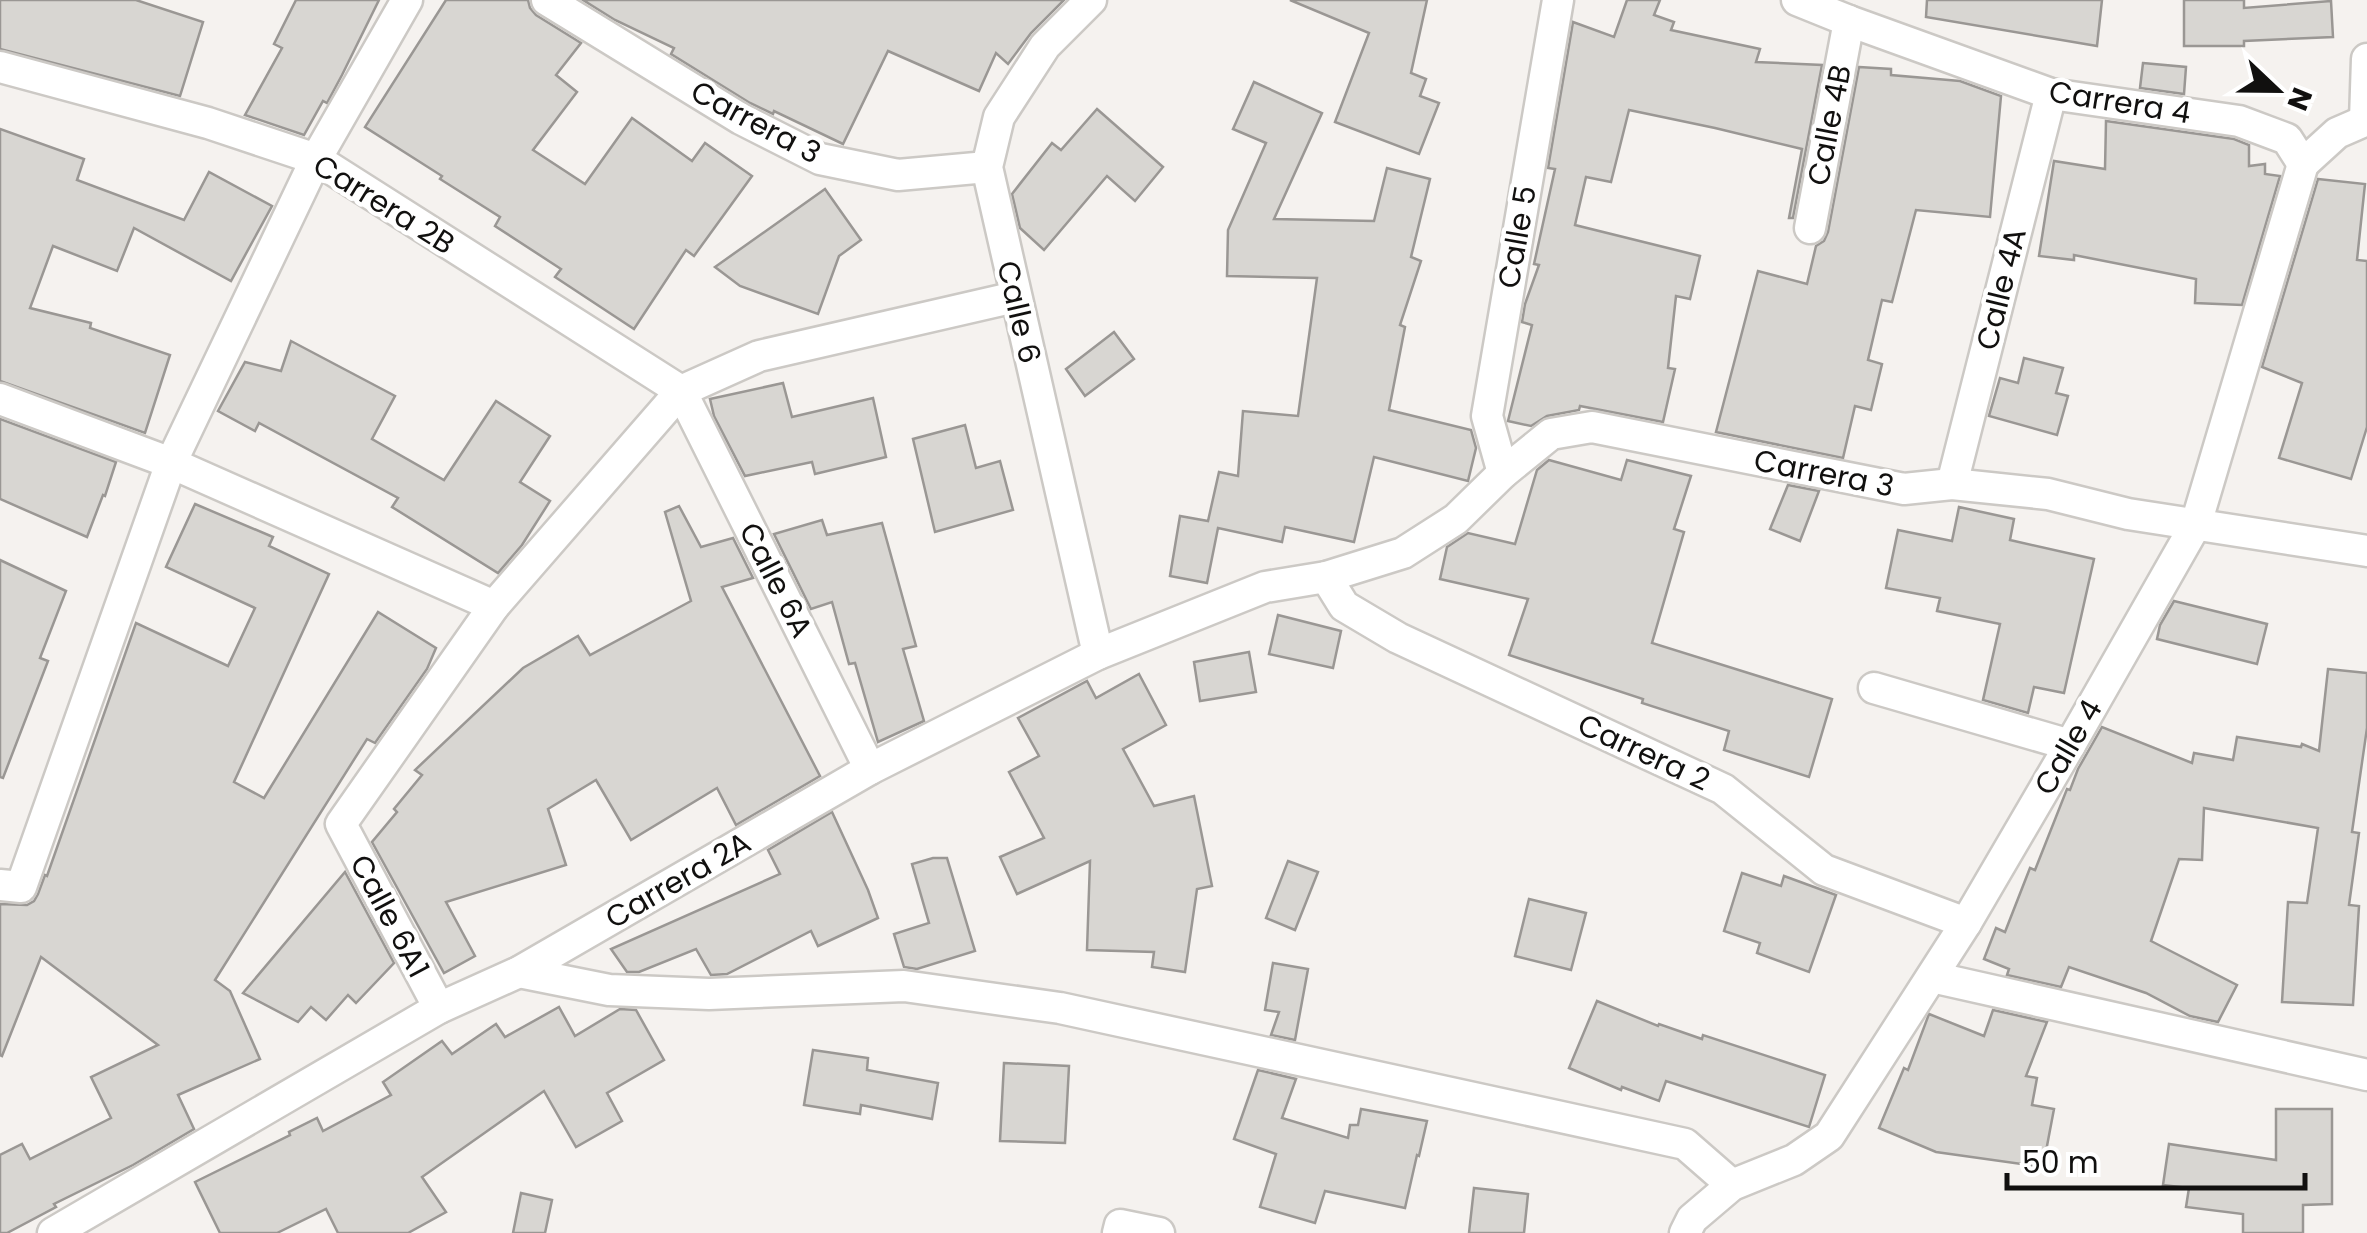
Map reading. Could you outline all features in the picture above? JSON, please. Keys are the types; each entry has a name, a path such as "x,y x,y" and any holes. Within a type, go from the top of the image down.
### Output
{"street":[{"path":"11,886 171,464 316,159 407,0"},
{"name":"Carrera 3","path":"547,0 740,119 820,159 898,175 986,166"},
{"name":"Calle 6","path":"1092,0 1046,46 999,117 986,166 1098,654"},
{"name":"Calle 5","path":"1502,474 1487,416 1558,0"},
{"name":"Carrera 4","path":"1798,0 2051,94 2239,121 2287,139 2303,164"},
{"name":"Calle 4B","path":"1810,228 1849,22"},
{"path":"2303,164 2337,133 2366,120 2367,60"},
{"name":"Carrera 2B","path":"0,68 208,123 316,159 681,392"},
{"name":"Calle 4A","path":"1952,484 2051,94"},
{"name":"Calle 4","path":"1686,1233 1692,1219 1732,1185 1794,1160 1830,1136 1966,923 2070,745 2196,524 2303,164"},
{"path":"0,399 171,464 494,606 681,392 760,356 1015,297"},
{"name":"Calle 6A","path":"681,392 870,769"},
{"name":"Carrera 3","path":"1326,577 1404,553 1456,519 1551,434 1592,427 1904,489 1952,484 2048,494 2128,514 2367,551"},
{"name":"Carrera 2A","path":"53,1233 439,1008 519,972 870,769 1098,654 1266,587 1326,577"},
{"name":"Carrera 2","path":"1326,577 1344,606 1398,638 1723,789 1824,870 1966,923"},
{"name":"Calle 6A1","path":"439,1008 340,824 494,606"},
{"path":"1874,688 2070,745"},
{"path":"519,972 609,990 709,994 904,986 1060,1008 1685,1144 1732,1185"},
{"path":"1932,978 2367,1075"},
{"path":"1118,1233 1120,1225 1159,1233"}],"building":[{"path":"0,0 136,0 203,22 180,96 0,49"},
{"path":"296,0 379,0 327,103 323,101 304,135 245,115 282,48 274,44"},
{"path":"446,0 528,0 536,15 581,43 556,75 577,92 533,150 585,184 632,118 692,161 705,143 752,176 694,256 686,250 634,329 555,277 561,269 495,226 500,217 365,127"},
{"path":"583,0 1064,0 1031,33 1008,64 996,53 979,91 888,51 843,144 750,103 671,54 674,48"},
{"path":"1290,0 1427,0 1411,73 1426,79 1420,96 1439,103 1419,154 1335,122 1369,33"},
{"path":"1627,0 1660,0 1654,15 1674,22 1671,30 1760,49 1756,62 1822,65 1793,218 1789,218 1802,149 1629,110 1611,182 1586,177 1575,225 1700,256 1690,299 1676,296 1668,368 1675,369 1663,422 1580,406 1579,410 1547,416 1531,426 1508,421 1532,325 1522,322 1539,265 1534,264 1555,169 1548,168 1573,22 1614,37"},
{"path":"1927,0 2102,0 2097,46 1926,17"},
{"path":"2184,0 2244,0 2244,8 2331,1 2333,37 2244,41 2244,46 2184,46"},
{"path":"2143,63 2186,67 2184,94 2140,88"},
{"path":"1859,67 1891,69 1891,75 1960,81 2001,96 1990,217 1916,210 1892,302 1882,300 1868,360 1882,364 1871,410 1855,406 1843,458 1716,432 1758,271 1807,284 1816,246 1828,232"},
{"path":"1254,82 1322,113 1274,219 1374,221 1387,168 1430,179 1411,257 1421,261 1400,325 1405,327 1389,410 1471,430 1476,448 1468,481 1374,457 1354,542 1285,527 1282,542 1218,528 1207,583 1170,576 1180,516 1208,521 1219,472 1238,476 1243,411 1298,416 1317,278 1227,276 1228,230 1266,143 1233,129"},
{"path":"1097,109 1163,167 1135,201 1107,176 1044,250 1020,228 1012,194 1052,143 1061,150"},
{"path":"2106,121 2234,139 2249,145 2249,166 2265,164 2265,174 2280,176 2242,305 2195,303 2196,279 2074,255 2074,260 2039,256 2054,161 2105,169"},
{"path":"0,129 84,159 77,180 184,220 209,172 272,206 231,281 134,228 117,271 53,246 30,308 91,323 90,328 170,355 145,433 0,381"},
{"path":"2318,179 2365,184 2357,260 2367,261 2367,427 2351,479 2279,458 2302,383 2262,367"},
{"path":"825,189 861,240 839,256 818,314 740,286 715,267"},
{"path":"1114,332 1134,359 1085,396 1066,369"},
{"path":"291,341 395,396 372,439 444,480 496,401 550,436 520,482 550,501 522,545 498,573 392,507 398,498 259,423 255,431 218,411 245,362 281,371"},
{"path":"2024,358 2063,368 2056,393 2068,396 2057,435 1989,416 2000,378 2018,383"},
{"path":"783,383 792,417 873,398 886,457 815,474 812,462 745,476 714,416 710,399"},
{"path":"0,419 116,462 87,537 0,499"},
{"path":"965,425 976,468 1000,461 1013,510 935,532 913,439"},
{"path":"1549,460 1621,480 1627,460 1691,476 1674,529 1684,532 1652,643 1832,699 1809,777 1724,750 1729,731 1509,655 1528,599 1440,579 1447,547 1468,533 1515,544 1537,470"},
{"path":"1788,485 1819,491 1800,541 1770,529"},
{"path":"195,504 273,537 269,546 329,574 234,782 264,798 378,612 436,648 427,669 375,743 367,739 215,980 230,991 260,1059 178,1095 194,1129 54,1204 56,1207 0,1233 0,1155 22,1144 30,1159 111,1118 91,1077 158,1045 41,957 0,1055 0,904 27,905 34,901 47,876 136,623 228,666 255,608 166,567"},
{"path":"679,506 701,547 733,538 753,578 722,587 820,776 736,825 717,788 631,840 596,780 548,809 566,865 446,902 475,956 444,973 372,842 422,775 415,770 523,668 578,636 590,655 691,601 665,512"},
{"path":"1959,507 2014,519 2010,540 2094,559 2064,693 2034,687 2028,713 1983,700 2000,624 1937,611 1940,598 1886,588 1898,530 1952,541"},
{"path":"822,520 827,535 882,523 916,646 903,649 924,721 878,742 855,663 849,664 832,602 811,609 774,534"},
{"path":"0,560 66,591 40,658 48,661 3,778 0,777"},
{"path":"2174,601 2267,624 2257,664 2157,639"},
{"path":"1278,615 1341,631 1333,668 1269,654"},
{"path":"1249,652 1256,692 1200,701 1194,662"},
{"path":"2328,669 2367,673 2367,728 2352,832 2359,833 2349,905 2359,906 2353,1005 2282,1002 2288,902 2307,903 2318,828 2204,808 2202,860 2179,859 2151,941 2237,985 2218,1022 2190,1016 2146,993 2069,967 2061,987 2007,975 2009,969 1984,959 1996,928 2005,932 2067,789 2070,790 2102,727 2192,763 2194,753 2233,760 2237,737 2301,747 2302,744 2319,751"},
{"path":"1139,674 1166,725 1123,749 1154,806 1194,796 1212,886 1197,889 1185,972 1152,967 1154,952 1087,950 1090,861 1017,894 1000,857 1044,838 1009,772 1039,756 1018,718 1087,681 1096,698"},
{"path":"832,812 878,918 818,946 811,931 727,974 711,975 696,949 639,972 627,972 611,949 780,874 768,850"},
{"path":"947,858 975,951 917,969 904,967 894,934 929,923 912,864"},
{"path":"1288,861 1318,872 1295,930 1266,918"},
{"path":"345,872 394,963 356,1003 348,995 326,1020 311,1007 298,1022 243,993"},
{"path":"1742,873 1781,886 1784,876 1836,895 1809,972 1757,953 1760,943 1724,931"},
{"path":"1529,899 1586,913 1571,970 1515,956"},
{"path":"1273,963 1308,969 1295,1040 1271,1035 1279,1012 1265,1010"},
{"path":"1597,1001 1658,1026 1702,1039 1703,1035 1825,1075 1809,1127 1666,1081 1659,1101 1569,1068"},
{"path":"559,1007 575,1036 620,1009 636,1010 664,1060 607,1093 622,1121 576,1147 544,1091 422,1177 446,1212 408,1233 338,1233 326,1209 277,1233 220,1233 195,1182 317,1118 323,1131 391,1095 383,1082 442,1041 452,1054 496,1024 505,1037"},
{"path":"1993,1010 2047,1022 2026,1076 2037,1078 2032,1105 2054,1109 2043,1167 1936,1152 1879,1128 1904,1068 1908,1070 1929,1014 1984,1036"},
{"path":"813,1050 868,1058 867,1070 938,1083 932,1119 861,1105 860,1114 804,1105"},
{"path":"1004,1063 1069,1066 1065,1143 1000,1141"},
{"path":"1258,1070 1296,1079 1282,1118 1348,1138 1350,1125 1358,1125 1361,1109 1427,1121 1405,1208 1325,1191 1315,1223 1260,1207 1276,1154 1234,1139"},
{"path":"2276,1109 2332,1109 2332,1204 2303,1205 2303,1233 2243,1233 2243,1214 2186,1207 2189,1188 2163,1185 2169,1144 2276,1160"},
{"path":"1474,1188 1528,1194 1524,1233 1469,1233"},
{"path":"521,1193 552,1200 545,1233 513,1233"}]}
